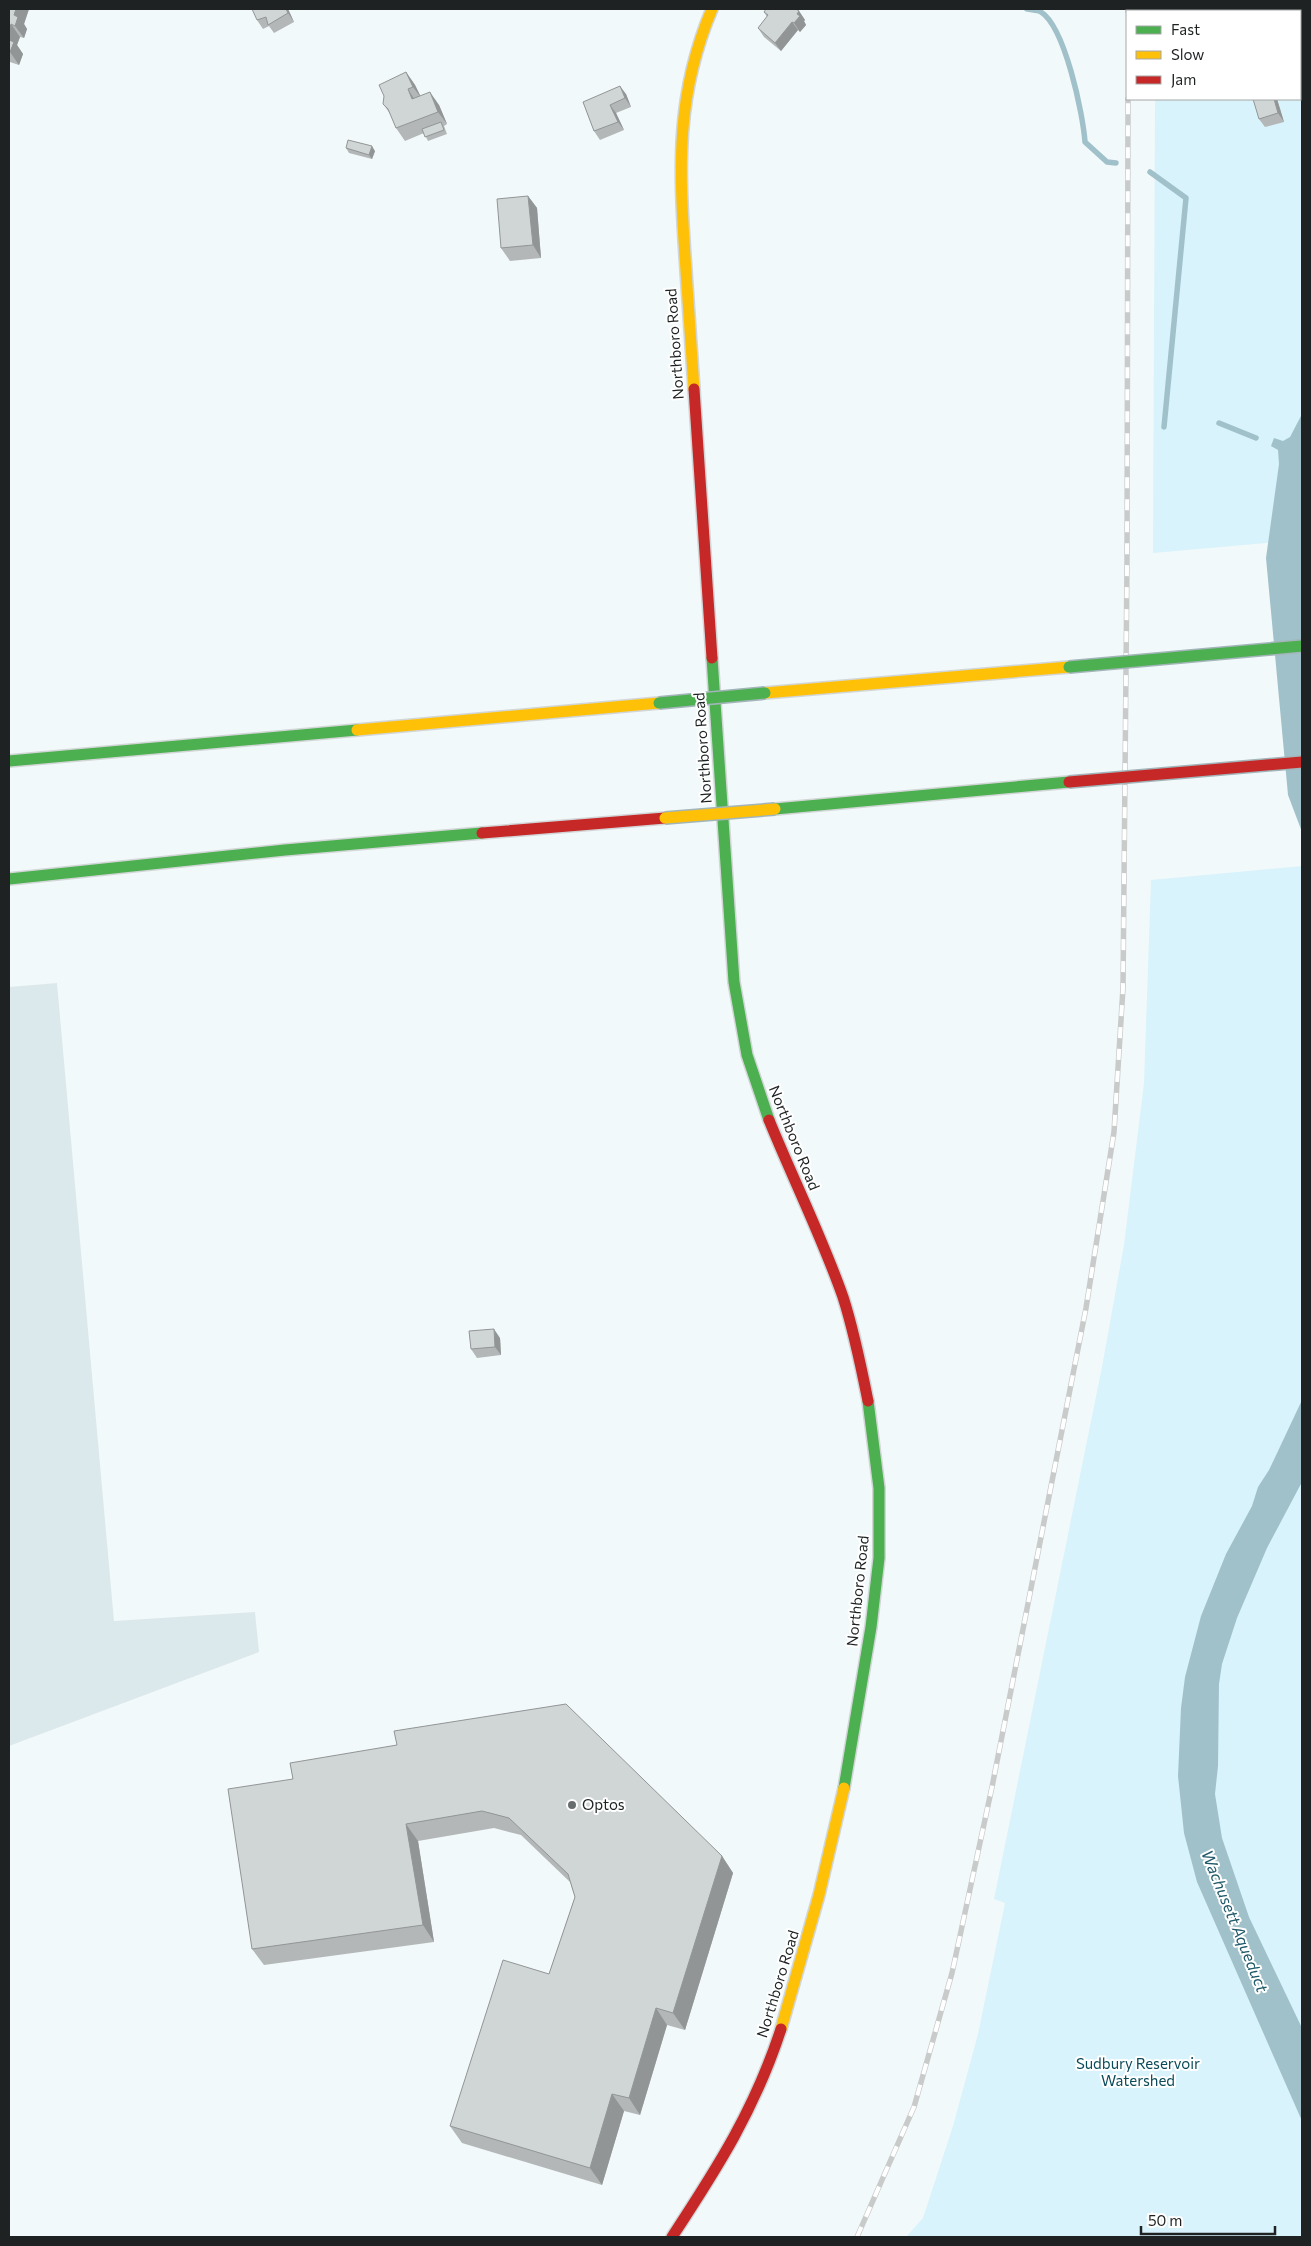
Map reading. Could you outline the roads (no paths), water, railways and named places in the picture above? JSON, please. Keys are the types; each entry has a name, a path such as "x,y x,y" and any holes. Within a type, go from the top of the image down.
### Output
{"main road":[{"name":"Northboro Road","path":"672,2237 743,2124 770,2060 795,1984 834,1839 850,1763 876,1598 880,1544 880,1507 874,1435 853,1331 831,1262 794,1180 754,1081 745,1043 734,972 680,177 680,150 686,98 700,42 712,9"},
{"path":"9,761 1302,646"},
{"path":"9,755 103,753"},
{"path":"9,879 285,850 1302,762"},
{"path":"85,883 285,850"}],"water":[{"path":"1302,414 1302,832 1288,795 1266,558 1279,464 1278,450 1271,446 1274,438 1283,441 1290,437"},
{"name":"Wachusett Aqueduct","path":"1302,1400 1302,1482 1267,1548 1237,1618 1222,1664 1219,1684 1218,1766 1215,1794 1222,1838 1249,1917 1302,2028 1302,2121 1197,1882 1184,1833 1178,1776 1181,1708 1185,1677 1201,1616 1226,1554 1252,1506 1258,1487 1269,1470"}],"waterway":[{"path":"1027,9 1041,12 1050,21 1058,35 1077,93 1085,142 1107,162 1116,163"},
{"path":"1150,172 1186,198 1164,427"},
{"path":"1219,423 1256,438"}],"railway":[{"path":"857,2237 914,2107 952,1973 992,1787 1086,1308 1114,1132 1123,988 1127,564 1128,100"}],"place":[{"name":"Optos","path":"572,1805"}],"park label":[{"name":"Sudbury Reservoir Watershed","path":"1138,2072"}]}
